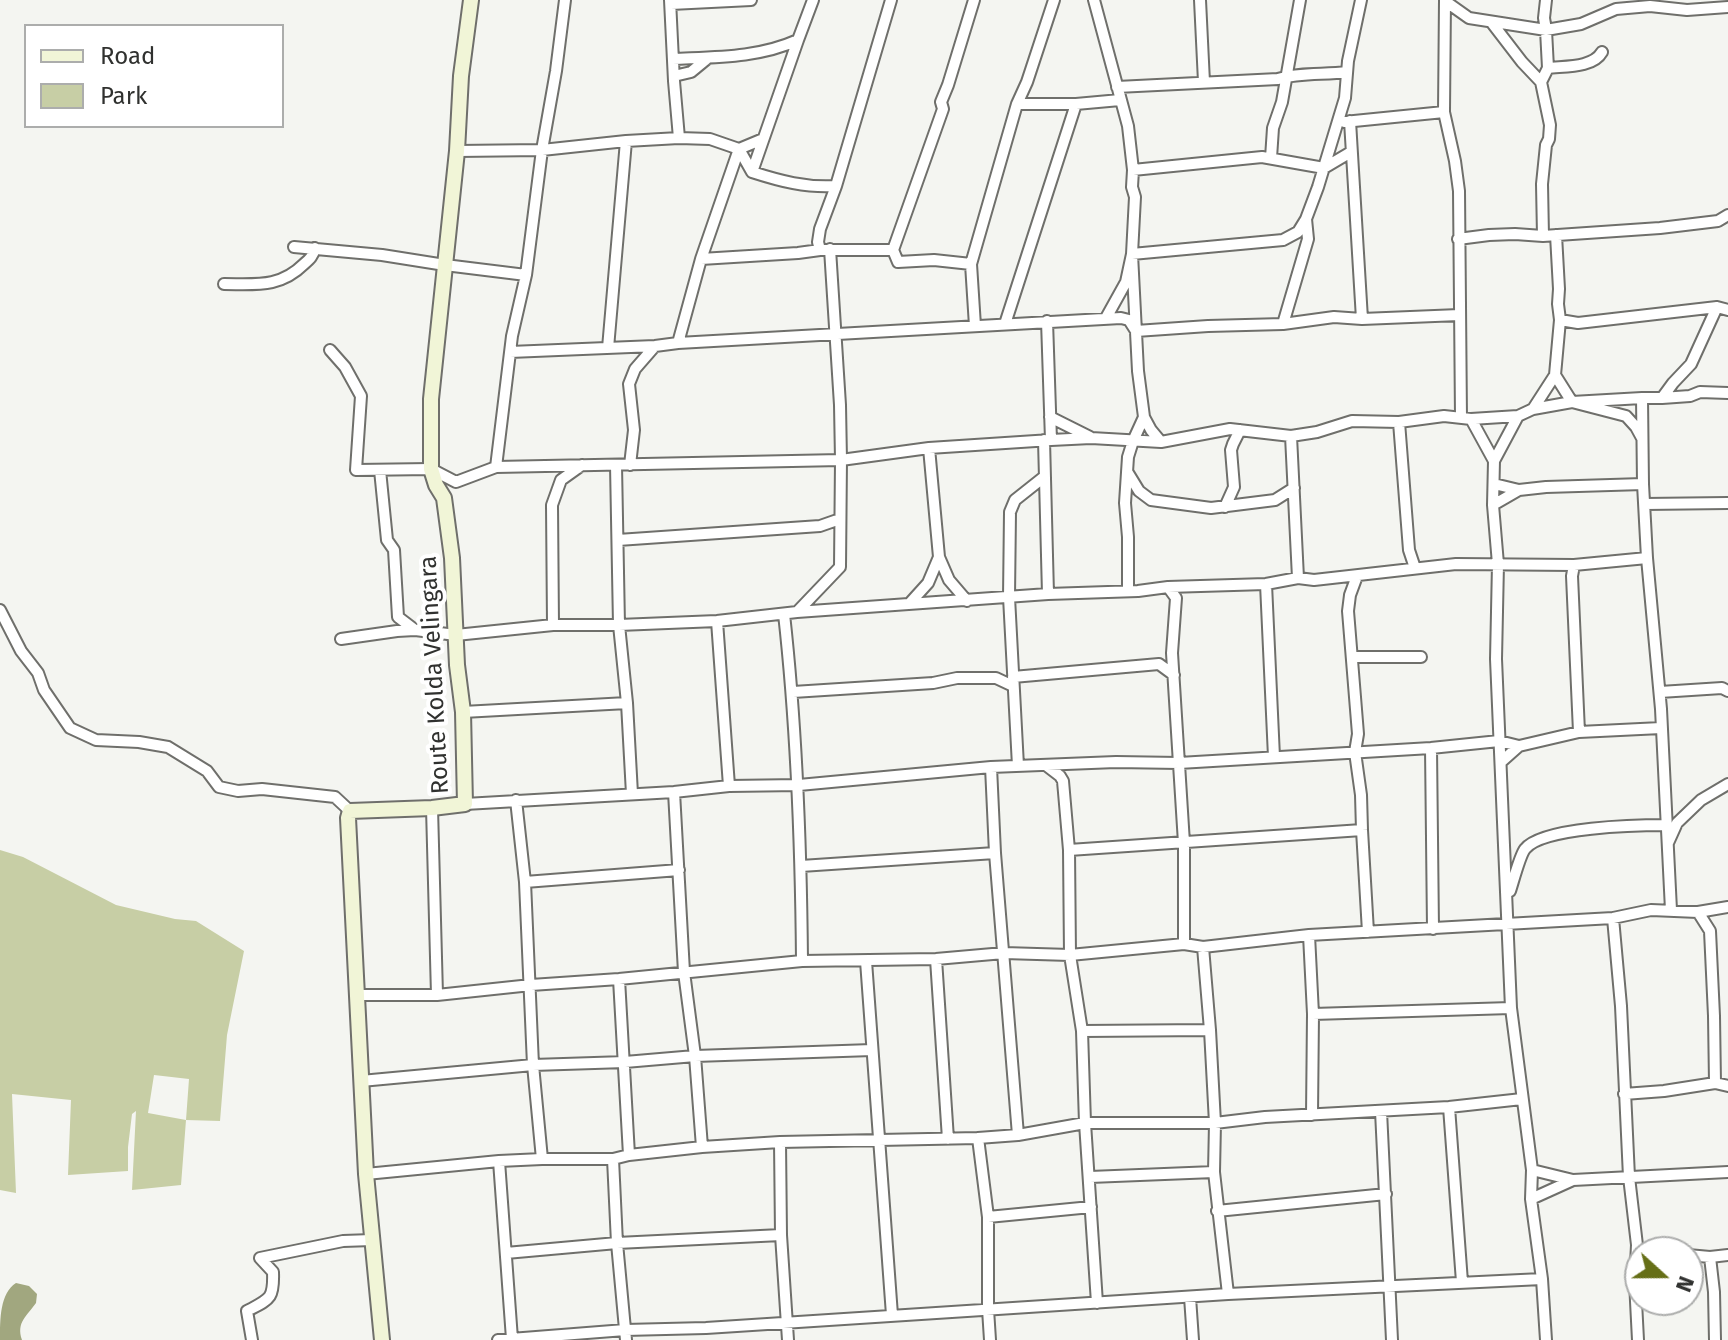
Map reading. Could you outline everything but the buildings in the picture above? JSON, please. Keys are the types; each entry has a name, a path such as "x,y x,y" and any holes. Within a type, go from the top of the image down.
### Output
{"main road":[{"name":"Route Kolda Velingara","path":"350,811 465,804 463,712 457,665 449,523 444,498 431,469 431,399 471,0"},
{"path":"350,811 366,1174 382,1340"}],"street":[{"path":"496,467 510,352 526,275 565,0"},
{"path":"679,138 670,2 751,0"},
{"path":"752,172 813,0"},
{"path":"797,612 840,567 841,460 836,333 825,250 818,242 891,0"},
{"path":"971,264 934,260 898,262 893,250 943,109 941,102 974,0"},
{"path":"975,326 971,264 1017,104 1054,0"},
{"path":"1094,0 1128,126 1135,197 1132,254 1138,371 1144,417 1161,442"},
{"path":"1200,0 1204,82"},
{"path":"1271,158 1273,128 1282,102 1300,0"},
{"path":"1361,0 1347,72 1344,122 1351,152 1362,319"},
{"path":"1541,82 1548,68 1544,18 1546,0"},
{"path":"1445,1 1469,18 1546,30 1581,24 1616,9 1728,7"},
{"path":"1445,1 1444,112 1459,191 1459,315 1466,419 1494,461"},
{"path":"1492,23 1541,82 1550,125 1542,184 1543,236"},
{"path":"673,59 759,54 798,40"},
{"path":"1548,68 1586,63 1598,59 1602,52"},
{"path":"674,76 691,72 708,58"},
{"path":"1117,87 1278,79 1347,72"},
{"path":"1017,104 1120,100"},
{"path":"1005,324 1076,104"},
{"path":"1344,122 1444,112"},
{"path":"1132,254 1283,240 1298,232 1344,122"},
{"path":"457,151 542,150 626,141 710,139 739,149 752,172 789,183 836,186"},
{"path":"678,343 701,259 739,149 763,139"},
{"path":"608,348 626,141"},
{"path":"1133,170 1262,157 1324,168 1351,152"},
{"path":"819,187 831,200"},
{"path":"1458,239 1660,228 1718,221 1728,215"},
{"path":"1283,324 1308,239 1306,219"},
{"path":"1298,232 1308,239"},
{"path":"1533,409 1555,375 1560,320 1556,235"},
{"path":"294,247 382,255 526,275"},
{"path":"224,284 267,284 283,280 313,256 315,248"},
{"path":"701,259 825,250 893,250"},
{"path":"1106,318 1126,282 1132,254"},
{"path":"1560,320 1578,323 1723,308"},
{"path":"1662,398 1691,364 1723,308"},
{"path":"1136,331 1283,324 1334,317 1362,319 1459,315"},
{"path":"510,352 1106,318 1129,320 1136,331"},
{"path":"1047,321 1050,417 1044,477 1048,594"},
{"path":"630,465 634,430 629,384 635,369 655,346"},
{"path":"330,350 345,367 361,396 356,470 431,469 456,482 496,467 841,460 929,448 1047,440 1091,438 1161,442 1230,429 1291,436 1352,421 1399,422 1444,416 1466,419 1518,416 1533,409 1572,402 1690,396 1700,392 1728,393"},
{"path":"1555,375 1572,402 1626,416 1643,439"},
{"path":"1642,398 1647,558 1660,692 1671,910"},
{"path":"1518,416 1494,461 1493,505 1498,564 1496,659 1511,1008 1532,1170 1531,1199 1542,1279 1546,1340"},
{"path":"1050,417 1091,438"},
{"path":"1128,591 1125,503 1128,457 1144,417"},
{"path":"1399,422 1409,550 1415,568"},
{"path":"1225,507 1233,493 1235,479 1231,450 1240,430"},
{"path":"1291,436 1298,578"},
{"path":"929,448 939,557 949,580 967,601"},
{"path":"553,625 552,505 561,480 584,464"},
{"path":"616,465 619,625 632,794"},
{"path":"380,470 387,540 394,550 398,617 415,630"},
{"path":"1128,473 1139,491 1151,500 1211,508 1275,500 1294,488"},
{"path":"1018,766 1009,597 1010,512 1011,504 1044,477"},
{"path":"1494,484 1519,490 1643,484"},
{"path":"1493,505 1519,490"},
{"path":"1233,493 1240,503"},
{"path":"1275,500 1296,514"},
{"path":"1645,504 1728,503"},
{"path":"618,540 820,526 840,519"},
{"path":"820,526 839,535"},
{"path":"1398,569 1409,550"},
{"path":"909,604 928,583 939,557"},
{"path":"341,639 415,630 456,635 553,625 717,621 797,612 1048,594 1266,584 1298,578 1314,580 1456,564 1574,565 1647,558"},
{"path":"1574,565 1579,732"},
{"path":"1357,576 1348,611 1368,932"},
{"path":"1266,584 1274,757"},
{"path":"1168,587 1176,598 1172,653 1184,843 1184,944"},
{"path":"0,610 21,651 38,673 50,700 70,728 96,740 168,747 207,771 219,787 335,797 350,811"},
{"path":"784,614 799,785 802,961"},
{"path":"717,621 729,786"},
{"path":"793,692 1159,664 1172,653"},
{"path":"1352,657 1421,657"},
{"path":"1159,664 1174,675"},
{"path":"1660,692 1722,688 1728,691"},
{"path":"463,712 627,703"},
{"path":"465,804 729,786 799,785 991,767 1179,763 1499,741 1519,746 1579,732 1661,728"},
{"path":"1501,762 1519,746"},
{"path":"1431,748 1433,929"},
{"path":"1047,766 1063,781 1069,850 1070,955 1082,1031 1097,1303"},
{"path":"991,767 1018,1135"},
{"path":"1667,845 1677,823 1701,800 1728,784"},
{"path":"674,792 684,972 702,1147"},
{"path":"516,800 525,882 533,1065 542,1159"},
{"path":"432,808 437,995"},
{"path":"1508,899 1525,849 1542,837 1598,827 1666,825"},
{"path":"1069,850 1362,830"},
{"path":"801,866 995,853"},
{"path":"525,882 679,870"},
{"path":"357,995 437,995 802,961 936,959 1004,953 1070,955 1184,944 1203,947 1309,935 1613,918 1651,910 1698,912 1725,908"},
{"path":"1710,931 1725,908"},
{"path":"1698,912 1710,931 1715,1083"},
{"path":"1613,918 1621,1006 1629,1177 1636,1236"},
{"path":"1309,935 1313,1014 1312,1115"},
{"path":"1203,947 1215,1123 1214,1172 1228,1294"},
{"path":"936,959 948,1139"},
{"path":"866,961 892,1315"},
{"path":"619,979 629,1155"},
{"path":"1313,1014 1511,1008"},
{"path":"1714,1016 1728,1015"},
{"path":"1082,1031 1210,1030"},
{"path":"361,1081 533,1065 872,1050"},
{"path":"1624,1094 1715,1083 1728,1086"},
{"path":"366,1174 499,1161 613,1159 702,1147 780,1142 978,1138 1018,1135 1085,1123 1215,1123 1522,1099"},
{"path":"1449,1107 1462,1282"},
{"path":"1381,1111 1392,1340"},
{"path":"978,1138 988,1217 990,1340"},
{"path":"780,1142 781,1235 788,1340"},
{"path":"613,1159 626,1335"},
{"path":"499,1161 512,1339"},
{"path":"1532,1170 1573,1180 1728,1172"},
{"path":"1090,1177 1214,1172"},
{"path":"1531,1199 1573,1180"},
{"path":"1217,1211 1386,1194"},
{"path":"988,1217 1091,1207"},
{"path":"506,1253 617,1243 781,1235"},
{"path":"252,1340 247,1311 270,1298 274,1289 273,1272 260,1258 343,1241 372,1240"},
{"path":"1704,1256 1728,1255"},
{"path":"1710,1257 1715,1340"},
{"path":"498,1340 626,1335 786,1321 1228,1294 1542,1279"},
{"path":"1190,1297 1193,1340"},
{"path":"1638,1316 1638,1340"},
{"path":"706,1328 707,1340"}],"green space":[{"path":"0,850 23,857 116,905 196,921 244,951 227,1035 220,1121 186,1120 181,1185 132,1190 136,1111 132,1114 128,1171 68,1175 71,1100 12,1094 16,1193 0,1190","holes":["154,1075 189,1079 186,1120 148,1113"]}],"shaded area":[{"path":"16,1283 29,1286 37,1294 36,1303 21,1324 22,1340 0,1340 4,1300"}]}
